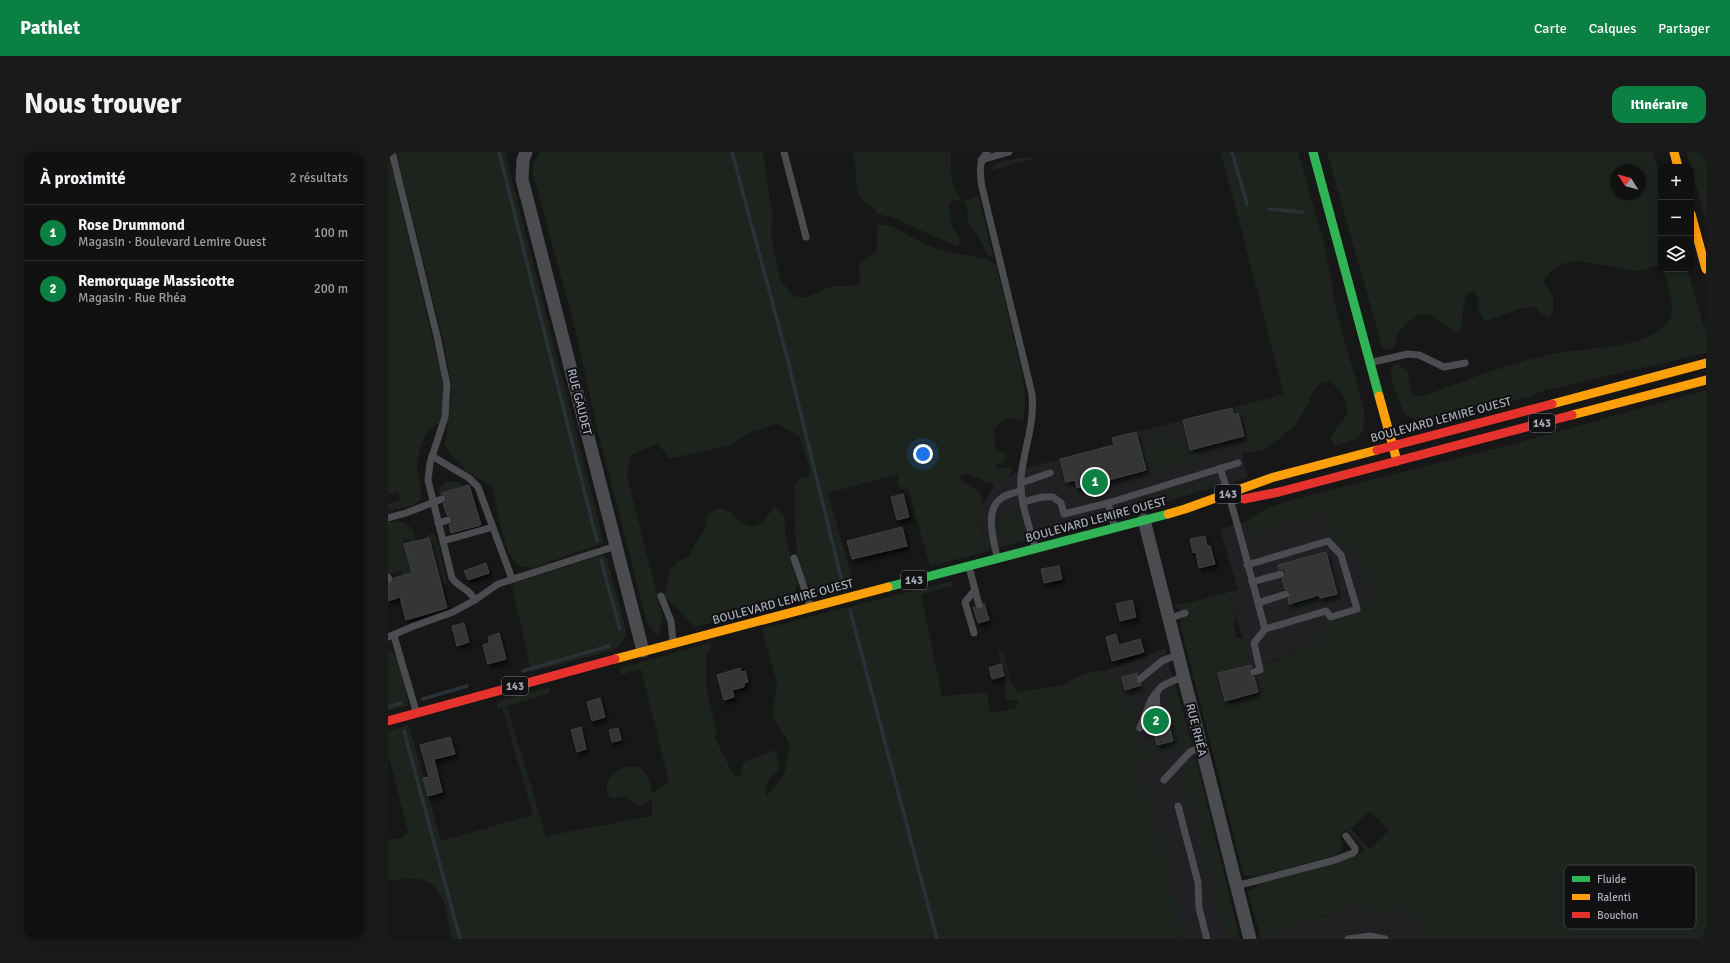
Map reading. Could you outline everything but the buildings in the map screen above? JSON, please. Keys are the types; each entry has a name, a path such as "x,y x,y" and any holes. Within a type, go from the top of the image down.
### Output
{"main road":[{"path":"1313,152 1397,461"},
{"path":"1674,152 1677,164"},
{"path":"1694,225 1706,269"},
{"name":"BOULEVARD LEMIRE OUEST","path":"1230,497 1271,478 1706,363"},
{"name":"BOULEVARD LEMIRE OUEST","path":"388,721 673,643 1230,497 1279,492 1706,380"}],"street":[{"name":"RUE GAUDET","path":"526,152 522,160 522,179 643,651"},
{"name":"RUE RHÉA","path":"1144,520 1200,747 1250,939"}],"lane":[{"path":"392,152 436,329 447,385 445,417 432,456 428,471 428,480 452,578 459,586 470,592 475,600"},
{"path":"784,152 806,237"},
{"path":"987,152 982,160 980,175 982,187 1032,394 1033,410 1031,429 1021,482 1021,490 1036,549"},
{"path":"982,160 1009,152"},
{"path":"1370,363 1408,354 1420,355 1444,367 1465,363"},
{"path":"432,456 474,482 481,494 512,579"},
{"path":"1024,502 1042,496 1053,497 1061,503 1064,514 1108,503 1238,462"},
{"path":"1220,468 1230,497 1265,628"},
{"path":"1021,482 1050,473"},
{"path":"998,559 991,521 992,512 996,504 1003,497 1021,490"},
{"path":"388,518 406,513 442,499"},
{"path":"1108,503 1114,528"},
{"path":"438,523 448,520"},
{"path":"443,541 493,527"},
{"path":"1247,565 1328,541 1341,556 1357,609 1331,617 1326,611 1265,628 1254,643 1260,670 1253,672"},
{"path":"416,713 391,637 414,626 453,612 475,600 492,588 512,579 616,546"},
{"path":"794,558 810,607"},
{"path":"969,566 979,605"},
{"path":"1252,582 1281,574"},
{"path":"974,633 965,602 975,590"},
{"path":"1258,603 1286,594"},
{"path":"661,596 671,621 673,643"},
{"path":"1168,618 1185,613"},
{"path":"1140,679 1156,664 1177,655"},
{"path":"1140,728 1151,700 1162,685 1183,677"},
{"path":"1158,690 1155,700 1158,716"},
{"path":"1164,780 1190,752 1200,747"},
{"path":"1178,806 1198,882 1199,908 1207,939"},
{"path":"1236,886 1335,860 1352,853 1355,851 1355,848 1346,836"},
{"path":"1348,939 1370,936 1385,939"}],"shaded area":[{"path":"388,152 442,378 444,406 440,423 429,430 424,438 419,454 417,472 421,494 418,502 412,506 388,511 388,504 400,500 398,492 388,495"},
{"path":"396,152 505,152 604,543 531,568 518,564 510,555 506,546 492,486 469,473 453,457 445,444 452,389 444,343"},
{"path":"541,152 763,152 772,214 771,234 780,280 794,296 803,298 833,286 855,286 861,282 859,272 860,262 877,251 876,226 881,225 887,225 935,248 988,260 996,264 1023,379 1025,411 1023,422 1010,417 1001,421 993,430 996,450 1006,453 1003,463 996,465 997,469 1012,467 1009,476 1004,481 993,484 967,473 961,476 960,480 978,491 982,497 983,504 981,521 985,549 982,553 930,566 908,489 902,489 898,485 898,474 828,493 854,586 819,595 810,587 803,575 796,544 795,484 801,478 810,476 810,468 799,436 777,424 751,432 730,445 669,459 658,443 630,456 627,477 663,617 659,635 653,631 647,623 597,428 573,319 533,175 533,163"},
{"path":"853,152 951,152 952,179 956,191 959,197 964,201 978,196 994,258 987,254 979,237 968,223 967,205 960,200 954,200 949,204 952,227 960,240 959,247 893,218 876,213 873,206 865,202 860,197 856,183 855,159"},
{"path":"1221,152 1298,152 1325,247 1338,318 1364,409 1364,425 1360,435 1355,439 1334,446 1331,438 1337,426 1346,416 1347,406 1344,396 1329,381 1321,383 1313,391 1308,404 1296,424 1274,443 1264,450 1242,453 1241,451 1229,454 1231,451 1240,448 1239,442 1247,441 1247,433 1241,410 1237,411 1238,413 1233,415 1232,408 1284,394"},
{"path":"1327,152 1653,152 1658,168 1658,266 1636,271 1585,262 1572,262 1560,265 1551,271 1543,283 1553,295 1553,312 1548,317 1540,313 1536,307 1522,308 1485,321 1478,309 1479,299 1474,291 1467,293 1463,310 1462,328 1456,333 1431,315 1419,314 1402,328 1398,334 1394,347 1392,349 1385,349 1382,346"},
{"path":"1687,152 1706,152 1706,221 1694,177 1694,164 1690,164"},
{"path":"1027,157 1034,158 990,171 1001,162"},
{"path":"1663,272 1688,272 1706,333 1706,353 1547,389 1531,396 1442,420 1419,423 1405,414 1398,399 1390,374 1392,367 1397,363 1408,372 1411,394 1421,397 1484,374 1532,359 1548,355 1634,342 1657,332 1670,319 1672,308"},
{"path":"1706,390 1706,939 1419,939 1419,936 1429,931 1427,926 1404,907 1383,914 1370,913 1364,905 1272,932 1273,939 1261,939 1248,892 1265,882 1333,864 1366,851 1346,829 1340,837 1343,849 1333,856 1258,876 1244,876 1180,624 1181,620 1185,616 1185,611 1177,608 1175,604 1184,604 1229,592 1236,618 1234,625 1236,638 1244,638 1251,665 1218,673 1225,701 1258,692 1255,680 1268,676 1267,664 1316,643 1321,627 1327,623 1367,609 1372,591 1360,553 1337,541 1324,513 1250,535 1246,533 1246,521 1270,507 1287,501 1517,443","holes":["1370,811 1389,830 1370,849 1351,829"]},
{"path":"1240,406 1247,433 1247,441 1239,442 1248,478 982,553 985,549 981,515 983,504 995,484 1022,469 1114,445 1112,438"},
{"path":"1174,431 1175,436 1165,443 1165,468 1126,478 1125,475 1146,470 1140,448 1145,446 1145,443 1157,442 1156,435"},
{"path":"1188,440 1190,450 1211,445 1212,447 1200,450 1202,458 1173,466 1169,450 1170,445 1175,442"},
{"path":"1208,480 1213,481 1213,486 1128,513 1123,511 1129,507 1128,504"},
{"path":"446,482 456,482 466,486 441,492 442,497 438,491"},
{"path":"1317,494 1337,541 1360,553 1372,591 1367,609 1327,623 1321,627 1316,643 1267,663 1268,676 1258,692 1225,701 1218,673 1251,665 1229,592 1238,590 1220,529 1246,521 1270,507"},
{"path":"774,506 784,515 786,540 798,584 795,590 798,595 797,600 695,627 664,597 670,570 676,562 688,557 704,532 708,515 718,508 730,512 742,523 753,527 763,523"},
{"path":"1011,507 1016,508 1021,517 1025,537 1024,539 1008,543 1001,538 1000,520 1004,512"},
{"path":"400,521 407,524 411,528 416,541 410,543 408,538 403,539 412,573 402,576 401,570 388,574 388,522"},
{"path":"430,534 434,535 437,540 447,583 441,584 429,538 425,539"},
{"path":"603,555 607,559 626,630 623,642 614,650 531,672 512,584"},
{"path":"952,581 953,586 921,594 942,696 987,692 990,713 1016,708 1019,699 1006,701 1004,676 998,651 1003,652 1011,683 1017,692 1066,684 1075,678 1093,671 1105,671 1112,676 1118,687 1124,684 1141,750 1178,740 1166,688 1176,686 1192,745 1139,762 1137,767 1162,844 1182,939 452,939 444,903 435,888 429,882 420,879 388,879 388,839 402,839 408,832 390,761 388,759 388,731 409,725 441,841 533,815 502,707 497,708 498,701 550,687 550,693 507,706 546,836 652,816 652,800 638,806 624,796 614,799 607,795 607,785 609,780 612,775 623,768 636,767 646,773 652,794 669,782 641,669 620,675 619,668 710,643 711,648 706,655 706,687 717,732 715,738 733,774 739,778 744,762 775,750 780,768 767,784 765,792 766,797 785,773 790,745 772,716 777,683 762,629"},
{"path":"1319,595 1320,598 1316,600 1317,605 1301,610 1299,601"},
{"path":"388,648 401,665 408,702 407,706 388,711"},
{"path":"1165,648 1192,745 1240,939 1182,939 1162,844 1137,767 1140,759 1112,676 1105,671"},
{"path":"1196,758 1240,939 1227,939 1182,767 1184,762"},
{"path":"1403,894 1469,939 1261,939 1260,936 1272,932"}],"waterway":[{"path":"499,152 597,541"},
{"path":"732,152 786,353 843,586"},
{"path":"1232,152 1247,204"},
{"path":"1269,209 1302,212"},
{"path":"601,560 620,629"},
{"path":"850,610 937,939"},
{"path":"523,671 609,646"},
{"path":"423,699 467,686"},
{"path":"388,707 401,703"},
{"path":"404,731 460,939"}],"traffic: fast":[{"path":"1313,152 1379,396"},
{"path":"888,587 1168,514"}],"traffic: slow":[{"path":"1674,152 1677,164"},
{"path":"1694,225 1706,269"},
{"path":"1552,404 1706,363"},
{"path":"1572,415 1706,380"},
{"path":"1379,396 1397,461"},
{"path":"1168,514 1271,478 1377,450"},
{"path":"615,659 888,587"}],"traffic: jam":[{"path":"1377,450 1552,404"},
{"path":"1244,499 1279,492 1572,415"},
{"path":"388,721 615,659"}],"place":[{"name":"Rose Drummond","path":"1095,482"},
{"name":"Remorquage Massicotte","path":"1156,721"}]}
